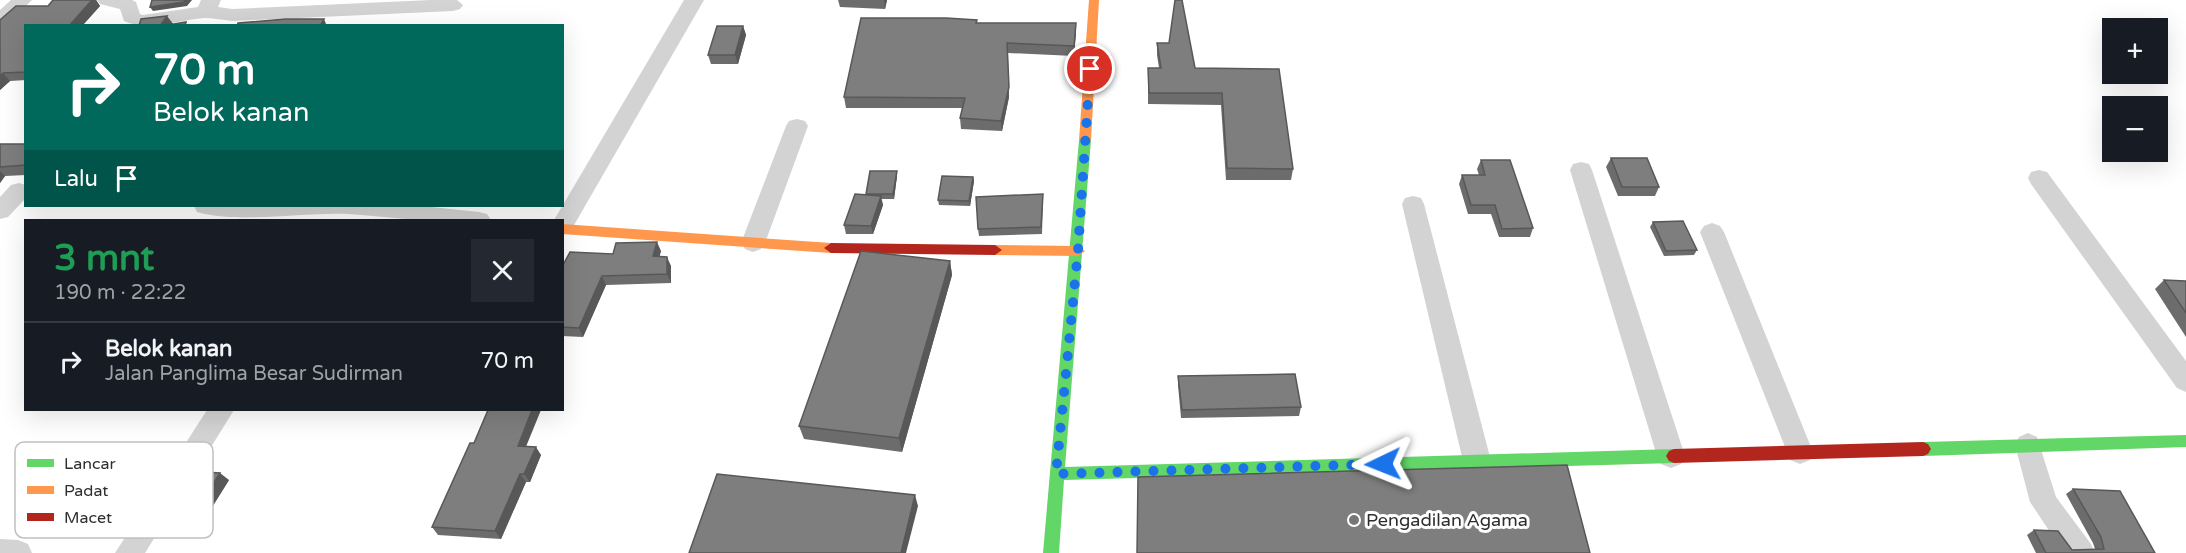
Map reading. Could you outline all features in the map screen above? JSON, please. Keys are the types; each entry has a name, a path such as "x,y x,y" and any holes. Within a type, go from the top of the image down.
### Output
{"street":[{"path":"0,21 22,0"},
{"path":"107,0 129,6 131,17 141,21 209,6 210,14 232,15 317,5 454,3 443,24"},
{"path":"564,224 694,0"},
{"path":"1051,553 1056,474 1078,251 1094,0"},
{"path":"753,243 797,126"},
{"path":"1581,170 1671,456"},
{"path":"2039,178 2186,381"},
{"path":"0,211 15,190"},
{"path":"1413,204 1477,461"},
{"path":"219,207 290,207"},
{"path":"357,207 470,219"},
{"path":"564,227 827,248 1078,251"},
{"path":"1712,232 1800,452"},
{"path":"200,442 220,411"},
{"path":"1056,474 2028,446 2183,446"},
{"path":"2028,446 2044,502 2081,553"},
{"path":"129,553 139,538"},
{"path":"0,552 18,553"}],"building":[{"path":"53,0 92,0 71,24 24,24 24,72 3,73 0,76 0,20 16,6 48,6"},
{"path":"152,0 185,0 150,7"},
{"path":"1175,0 1182,0 1195,68 1279,69 1293,169 1227,168 1222,93 1149,93 1148,68 1161,68 1157,43 1169,43"},
{"path":"167,16 161,24 140,24 141,19"},
{"path":"861,18 946,18 977,20 976,23 1076,23 1074,46 1007,43 1009,87 1001,121 960,118 965,98 844,97"},
{"path":"286,19 324,19 321,24 238,23"},
{"path":"717,26 743,26 735,55 708,55"},
{"path":"0,144 24,144 24,165 0,167"},
{"path":"1611,158 1647,158 1659,187 1622,187"},
{"path":"1481,160 1510,160 1533,228 1502,229 1495,205 1471,205 1462,175 1485,175"},
{"path":"870,171 897,171 893,194 866,194"},
{"path":"942,176 973,177 969,201 938,200"},
{"path":"855,194 881,196 871,226 844,225"},
{"path":"1043,194 1041,227 978,229 976,197"},
{"path":"1683,221 1697,250 1666,251 1653,222"},
{"path":"657,242 653,256 667,257 667,274 602,276 579,328 564,327 564,263 570,252 613,254 616,243"},
{"path":"861,251 950,261 899,438 799,426"},
{"path":"2164,280 2186,281 2186,313"},
{"path":"1295,374 1301,407 1182,410 1178,376"},
{"path":"488,411 532,411 518,446 536,447 524,474 520,474 495,531 432,527 470,443 474,443"},
{"name":"Pengadilan Agama","path":"1567,465 1590,553 1137,553 1138,477"},
{"path":"213,473 220,473 213,484"},
{"path":"717,474 915,495 901,553 689,553"},
{"path":"2073,489 2120,491 2155,553 2046,553 2034,530 2058,531 2072,550 2104,549 2101,537"}],"traffic: fast":[{"path":"1051,553 1085,140"},
{"path":"1923,449 2186,441"},
{"path":"1056,474 1674,456"}],"traffic: slow":[{"path":"1085,140 1094,0"},
{"path":"564,229 831,248"},
{"path":"995,250 1078,251"}],"traffic: jam":[{"path":"831,248 995,250"},
{"path":"1674,456 1923,449"}],"place":[{"name":"Pengadilan Agama","path":"1354,520"}],"route":[{"path":"1090,69 1078,251 1056,474 1383,464"}]}
